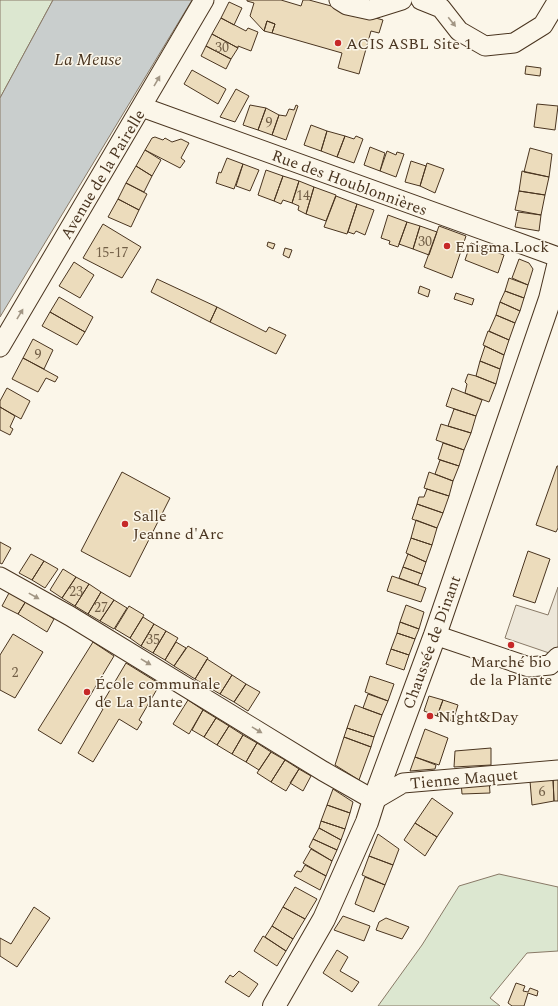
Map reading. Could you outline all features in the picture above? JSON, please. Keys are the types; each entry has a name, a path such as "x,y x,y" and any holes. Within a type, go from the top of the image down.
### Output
{"main road":[{"name":"Chaussée de Dinant","path":"274,1006 324,919 367,822 435,635 550,299 558,266"}],"street":[{"name":"Avenue de la Pairelle","path":"0,347 142,108 204,0"},
{"path":"340,0 347,5 370,10 402,0"},
{"path":"421,0 441,8 459,31 485,46 514,43 543,25 558,0"},
{"name":"Rue des Houblonnières","path":"142,108 558,257"},
{"path":"0,578 70,616 323,771 374,800"},
{"path":"435,635 529,667 550,665 558,657"},
{"name":"Tienne Maquet","path":"374,800 403,783 558,770"}],"green space":[{"path":"0,0 53,0 0,98"},
{"path":"499,874 558,887 558,951 527,953 490,998 500,1006 378,1006 422,945 459,886"}],"shaded area":[{"path":"558,587 558,656 505,638 516,605 548,615"}],"water":[{"name":"La Meuse","path":"53,0 192,0 0,317 0,98"}],"building":[{"name":"ACIS ASBL Site 1","path":"247,0 281,0 301,6 303,0 309,0 383,20 379,33 371,31 359,74 338,68 342,53 272,33 275,24 267,21 264,31 250,16 254,3"},
{"path":"229,2 242,8 234,25 221,18"},
{"path":"221,18 246,31 248,28 258,32 251,51 238,46 238,48 212,34"},
{"path":"267,21 275,24 272,33 264,31"},
{"path":"212,34 238,48 231,59 206,46"},
{"path":"206,46 231,59 226,69 201,56"},
{"path":"526,66 541,68 540,76 525,74"},
{"path":"192,70 226,89 218,104 184,84"},
{"path":"236,89 249,96 235,122 220,117"},
{"path":"537,104 558,106 555,130 534,127"},
{"path":"250,105 266,108 258,130 243,125"},
{"path":"296,105 298,106 286,140 272,135 279,115 286,116 289,109 294,110"},
{"path":"266,108 279,115 272,135 258,130"},
{"path":"311,125 327,131 321,151 304,145"},
{"path":"327,131 345,136 337,157 321,151"},
{"path":"345,136 354,139 356,136 363,139 354,163 337,157"},
{"path":"155,137 163,140 165,138 172,142 181,139 189,143 181,158 185,161 180,168 145,150 152,138"},
{"path":"370,147 385,153 380,171 364,165"},
{"path":"530,148 552,154 549,177 524,172"},
{"path":"145,150 161,160 152,176 136,166"},
{"path":"387,151 396,155 397,152 404,154 396,177 380,171"},
{"path":"227,158 243,164 234,189 216,183 219,172 221,173"},
{"path":"411,161 426,166 420,186 405,182"},
{"path":"427,163 444,169 435,193 420,186"},
{"path":"243,164 259,170 250,191 236,186"},
{"path":"136,166 152,176 144,192 126,183"},
{"path":"266,170 283,176 274,201 258,195"},
{"path":"522,171 549,177 545,195 519,191"},
{"path":"283,176 299,181 292,203 283,200 281,204 274,201"},
{"path":"299,181 314,187 306,214 298,210 299,206 292,203"},
{"path":"126,183 147,194 139,210 118,199"},
{"path":"314,187 336,195 326,221 306,214"},
{"path":"519,191 545,195 541,215 515,210"},
{"path":"336,196 357,204 347,234 324,227"},
{"path":"118,199 139,210 131,227 108,217"},
{"path":"357,204 374,210 365,235 356,231 354,234 348,232"},
{"path":"518,212 541,215 539,231 515,227"},
{"path":"388,215 407,222 398,247 389,244 390,241 381,238"},
{"path":"407,222 420,226 413,249 399,244"},
{"path":"103,224 141,247 122,278 83,258"},
{"path":"420,226 437,232 429,255 413,249"},
{"name":"Enigma Lock","path":"439,226 466,236 452,278 424,267"},
{"path":"268,242 275,244 273,249 267,246"},
{"path":"471,243 504,255 498,273 465,260"},
{"path":"285,248 292,250 289,258 283,255"},
{"path":"519,259 529,263 533,269 528,285 512,278"},
{"path":"74,262 94,275 80,298 59,286"},
{"path":"509,278 528,285 524,298 505,291"},
{"path":"157,279 217,307 210,322 151,292"},
{"path":"420,286 430,290 428,297 418,293"},
{"path":"505,291 524,298 520,311 500,302"},
{"path":"456,293 474,299 472,305 454,299"},
{"path":"59,297 93,317 85,332 50,312"},
{"path":"500,302 520,311 515,323 496,315"},
{"path":"217,307 266,332 269,327 286,335 276,354 210,322"},
{"path":"50,312 85,332 77,345 42,326"},
{"path":"496,315 515,323 509,340 489,331"},
{"path":"488,331 509,340 504,355 483,345"},
{"path":"33,339 53,350 44,369 23,358"},
{"path":"485,346 504,355 500,369 480,361"},
{"path":"23,358 58,377 55,382 46,378 38,392 12,379"},
{"path":"480,361 500,369 496,384 476,376"},
{"path":"468,374 496,384 489,402 465,393 467,384 465,382"},
{"path":"7,388 30,401 21,419 0,407 0,401"},
{"path":"452,388 482,400 476,416 446,406"},
{"path":"0,407 15,416 10,427 13,429 10,435 0,430"},
{"path":"454,409 476,416 471,433 448,426"},
{"path":"441,424 471,433 464,450 436,440"},
{"path":"443,443 464,450 459,466 438,459"},
{"path":"440,460 459,466 453,481 435,474"},
{"path":"557,466 558,528 556,532 536,525"},
{"name":"Salle Jeanne d'Arc","path":"122,472 170,498 130,577 81,551"},
{"path":"429,472 453,481 449,496 424,488"},
{"path":"427,489 449,496 443,513 417,504 419,497 424,497"},
{"path":"417,504 443,513 437,528 412,519"},
{"path":"416,520 437,528 432,545 411,538"},
{"path":"411,538 432,545 426,562 406,553"},
{"path":"0,542 11,548 2,564 0,563"},
{"path":"528,551 550,559 535,603 513,596"},
{"path":"31,554 44,561 32,580 19,573"},
{"path":"408,554 426,562 422,574 403,567"},
{"path":"44,561 58,569 45,588 32,580"},
{"path":"403,567 422,574 418,585 399,578"},
{"path":"63,569 76,577 62,598 50,590"},
{"path":"392,576 426,588 421,602 387,591"},
{"path":"76,577 89,584 75,606 62,598"},
{"path":"89,584 101,592 88,614 75,606"},
{"path":"101,592 114,600 100,621 88,614"},
{"path":"9,593 26,601 18,614 2,606"},
{"path":"114,600 127,608 114,629 100,621"},
{"path":"26,601 54,619 47,632 18,614"},
{"path":"406,605 424,612 419,629 400,622"},
{"path":"129,606 144,615 130,638 115,629"},
{"path":"143,617 154,624 141,646 130,638"},
{"path":"400,622 419,629 415,639 397,633"},
{"path":"154,624 166,631 153,653 141,646"},
{"path":"166,631 178,638 165,660 153,653"},
{"path":"397,633 415,639 409,655 391,649"},
{"path":"13,634 43,652 15,698 0,690 0,655"},
{"path":"93,642 114,656 61,744 38,730"},
{"path":"176,642 186,648 174,666 165,660"},
{"path":"188,646 208,658 195,679 174,666"},
{"path":"391,649 409,655 404,670 386,664"},
{"path":"207,659 232,675 220,694 195,679"},
{"path":"126,663 160,684 139,720 142,722 137,730 119,719 93,762 78,753 103,709 100,707"},
{"path":"232,675 246,684 234,702 220,694"},
{"path":"370,676 394,684 388,701 365,692"},
{"path":"246,684 260,692 248,711 234,702"},
{"path":"368,694 388,701 382,715 363,708"},
{"path":"429,696 443,700 437,716 424,711"},
{"path":"188,700 203,710 189,734 173,724"},
{"path":"443,700 458,705 453,721 437,716"},
{"path":"355,705 382,715 374,737 347,728"},
{"path":"203,710 216,718 204,737 192,730"},
{"path":"216,718 229,726 217,745 204,737"},
{"path":"229,726 243,735 232,754 217,745"},
{"path":"347,728 374,737 371,747 344,737"},
{"path":"425,729 448,738 439,765 415,757"},
{"path":"243,735 257,743 246,762 232,754"},
{"path":"344,737 371,747 359,780 335,765"},
{"path":"257,743 271,752 259,770 246,762"},
{"path":"491,748 491,765 454,767 455,751"},
{"path":"271,752 285,760 271,782 257,773"},
{"path":"415,757 436,765 435,769 410,771"},
{"path":"285,760 299,769 286,791 271,782"},
{"path":"299,769 311,776 303,791 290,783"},
{"path":"553,778 558,778 558,801 554,801"},
{"path":"553,779 554,801 532,805 530,781"},
{"path":"489,780 490,793 462,794 461,782"},
{"path":"333,789 353,802 350,813 327,805"},
{"path":"432,798 453,813 437,837 415,823"},
{"path":"327,805 350,813 345,829 321,821"},
{"path":"321,821 345,829 341,840 319,828"},
{"path":"415,823 437,837 425,856 404,840"},
{"path":"319,828 341,840 337,850 313,839"},
{"path":"378,834 399,849 393,865 369,856"},
{"path":"313,839 337,850 332,861 309,847"},
{"path":"311,849 332,861 326,876 303,863"},
{"path":"369,856 393,865 385,885 362,875"},
{"path":"305,865 326,876 320,890 294,876 297,871 301,872"},
{"path":"365,877 385,885 374,912 355,904"},
{"path":"295,887 317,899 305,919 283,907"},
{"path":"34,907 50,918 17,967 0,956 0,938 11,944"},
{"path":"283,907 305,919 293,939 272,926"},
{"path":"343,916 370,926 364,941 334,930"},
{"path":"386,918 409,927 402,939 376,930 379,922"},
{"path":"272,926 293,939 286,951 265,937"},
{"path":"263,936 286,951 277,966 254,951"},
{"path":"337,950 348,957 340,971 359,982 352,992 323,973"},
{"path":"239,971 258,984 249,997 225,982 230,975 233,977"},
{"path":"516,983 525,986 523,991 528,992 530,988 538,991 537,996 528,993 524,1006 512,1006 508,1003"}],"place":[{"name":"ACIS ASBL Site 1","path":"338,43"},
{"name":"Enigma Lock","path":"447,246"},
{"name":"Salle Jeanne d'Arc","path":"125,524"},
{"name":"Marché bio de la Plante","path":"511,645"},
{"name":"École communale de La Plante","path":"87,692"},
{"name":"Night&Day","path":"430,716"}]}
